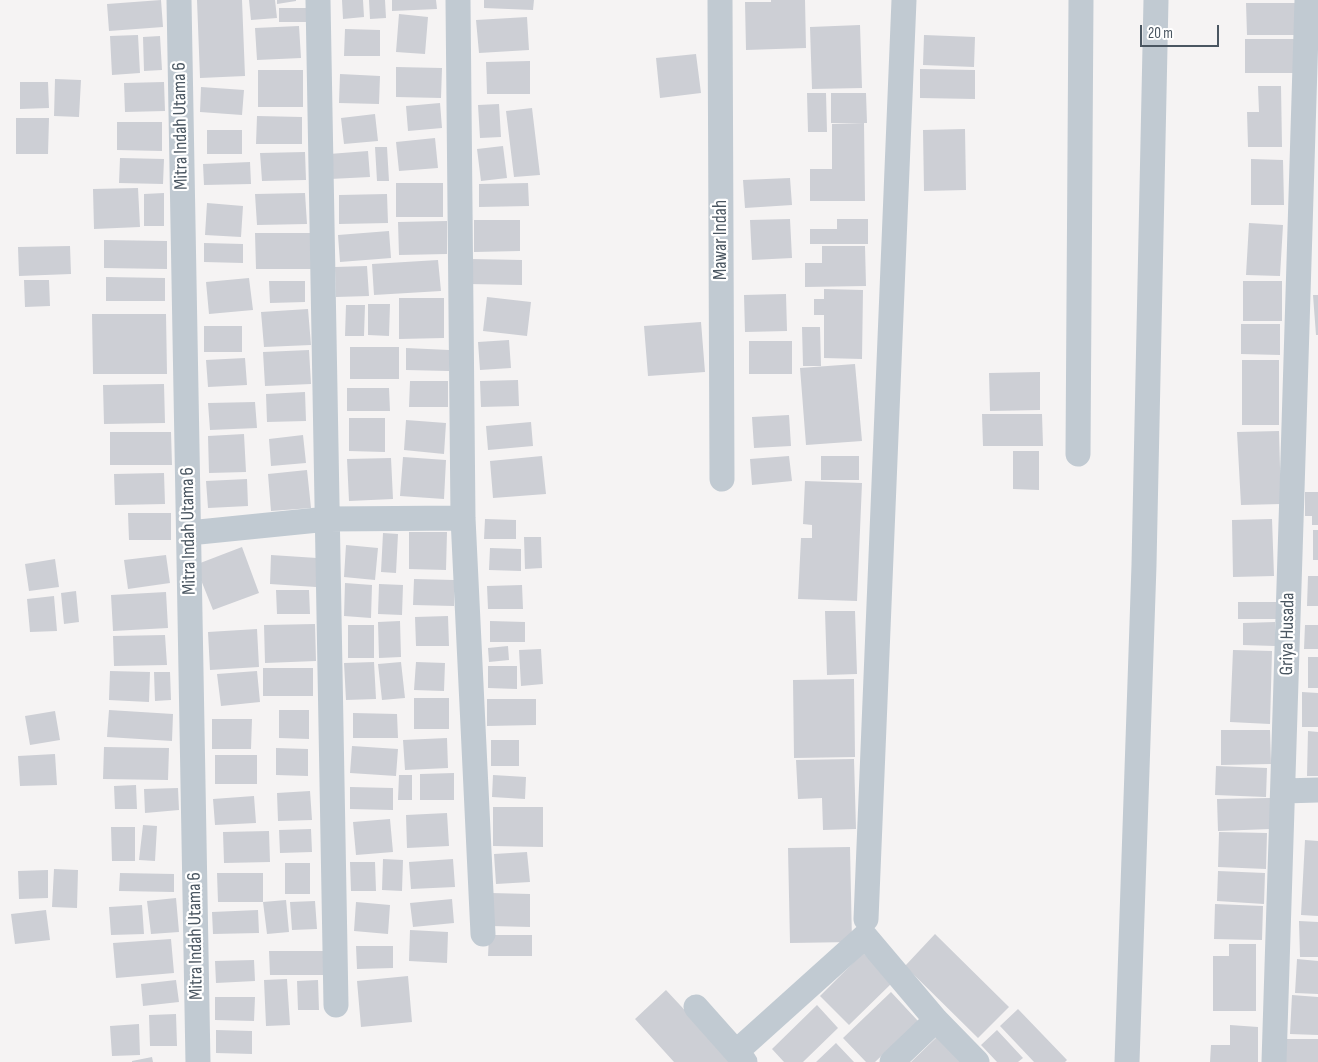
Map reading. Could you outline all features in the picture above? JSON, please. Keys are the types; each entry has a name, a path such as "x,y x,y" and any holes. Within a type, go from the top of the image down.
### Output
{"street":[{"name":"Mitra Indah Utama 6","path":"179,0 198,1062"},
{"path":"318,0 336,1005"},
{"path":"458,0 463,518 483,934"},
{"name":"Mawar Indah","path":"720,0 722,479"},
{"path":"866,919 904,0"},
{"path":"1078,454 1081,0"},
{"path":"1127,1062 1144,565 1156,0"},
{"name":"Griya Husada","path":"1274,1062 1309,207 1307,0"},
{"path":"189,533 328,520 463,518"},
{"path":"1284,791 1318,790"},
{"path":"696,1008 740,1057 865,936 936,1020 977,1062"},
{"path":"892,1062 936,1020"}],"building":[{"path":"161,0 163,27 109,31 107,4"},
{"path":"197,0 242,0 245,76 200,78"},
{"path":"249,0 275,0 277,18 251,20"},
{"path":"277,0 296,0 296,1 277,4"},
{"path":"342,0 363,0 364,17 343,19"},
{"path":"369,0 385,0 386,18 370,19"},
{"path":"392,0 436,0 437,9 392,11"},
{"path":"484,0 534,0 533,10 484,8"},
{"path":"771,0 805,0 806,48 746,50 745,2 771,2"},
{"path":"1246,3 1298,3 1298,35 1247,35"},
{"path":"279,8 306,8 306,22 279,22"},
{"path":"399,14 428,17 425,54 396,52"},
{"path":"527,17 529,50 479,53 476,20"},
{"path":"860,25 862,88 812,89 810,27"},
{"path":"299,26 301,58 257,60 255,28"},
{"path":"345,29 380,30 380,56 344,56"},
{"path":"138,35 140,73 112,75 110,36"},
{"path":"924,35 975,37 974,67 923,65"},
{"path":"160,36 162,70 144,71 143,37"},
{"path":"1245,39 1295,39 1295,73 1245,73"},
{"path":"696,54 701,93 660,98 656,58"},
{"path":"530,61 530,94 487,94 486,62"},
{"path":"396,67 442,68 441,98 396,97"},
{"path":"920,69 975,70 975,99 920,98"},
{"path":"258,70 303,70 303,107 258,107"},
{"path":"340,74 380,76 379,104 339,103"},
{"path":"55,79 81,80 79,117 54,116"},
{"path":"20,82 48,82 49,108 20,109"},
{"path":"164,82 165,111 125,112 124,83"},
{"path":"1258,86 1281,86 1282,147 1248,147 1247,112 1259,112"},
{"path":"201,87 244,90 242,115 200,112"},
{"path":"807,93 826,93 827,132 808,132"},
{"path":"831,93 866,93 867,123 831,123"},
{"path":"440,103 442,128 408,131 406,106"},
{"path":"499,104 501,137 480,138 478,105"},
{"path":"532,108 540,175 514,177 506,111"},
{"path":"375,114 378,141 344,144 341,118"},
{"path":"257,116 302,117 302,144 256,144"},
{"path":"16,118 49,118 48,154 16,154"},
{"path":"117,122 162,122 162,151 117,150"},
{"path":"864,123 865,201 810,201 810,169 832,169 832,124"},
{"path":"965,129 966,190 924,191 923,130"},
{"path":"207,130 242,130 242,154 207,154"},
{"path":"435,138 438,168 399,171 396,142"},
{"path":"503,146 507,178 481,181 477,149"},
{"path":"375,147 387,147 389,181 377,181"},
{"path":"368,151 370,177 330,179 329,154"},
{"path":"305,152 306,180 262,181 260,153"},
{"path":"120,158 164,159 163,184 119,183"},
{"path":"1251,159 1283,160 1284,205 1251,205"},
{"path":"250,162 251,184 204,185 203,164"},
{"path":"790,178 792,205 745,208 743,180"},
{"path":"396,183 443,183 443,217 396,217"},
{"path":"528,183 529,206 479,207 479,184"},
{"path":"138,188 140,227 94,229 93,189"},
{"path":"164,193 164,226 144,226 144,194"},
{"path":"305,193 307,224 257,225 255,194"},
{"path":"387,194 388,223 339,224 339,195"},
{"path":"207,203 243,206 241,237 205,235"},
{"path":"790,219 792,258 752,260 750,220"},
{"path":"837,219 868,219 868,244 810,244 810,229 837,229"},
{"path":"474,220 520,220 520,251 474,252"},
{"path":"447,221 447,254 399,255 398,222"},
{"path":"1249,223 1283,225 1280,276 1246,275"},
{"path":"389,231 391,258 340,262 338,235"},
{"path":"255,233 312,233 313,269 256,269"},
{"path":"104,240 167,241 167,269 104,268"},
{"path":"204,243 243,244 243,263 204,262"},
{"path":"70,246 71,274 19,276 18,247"},
{"path":"822,246 865,246 866,286 805,287 805,263 822,263"},
{"path":"470,259 522,260 522,285 469,284"},
{"path":"438,260 441,291 374,295 372,264"},
{"path":"367,266 369,296 336,297 335,267"},
{"path":"106,277 165,278 165,301 106,301"},
{"path":"249,278 253,310 209,314 206,282"},
{"path":"24,280 49,280 50,306 25,307"},
{"path":"269,281 305,281 305,302 270,303"},
{"path":"1243,281 1282,281 1282,321 1243,321"},
{"path":"824,289 863,290 862,359 824,358 824,315 814,315 814,299 824,299"},
{"path":"786,294 787,331 745,332 744,295"},
{"path":"1313,295 1318,295 1318,335 1316,335"},
{"path":"487,297 531,302 527,336 483,331"},
{"path":"399,298 444,298 444,338 399,339"},
{"path":"368,304 390,304 389,336 368,335"},
{"path":"346,305 365,305 364,336 345,336"},
{"path":"308,309 311,345 264,347 261,312"},
{"path":"92,314 166,314 167,374 93,374"},
{"path":"701,322 705,372 648,376 644,326"},
{"path":"1241,324 1280,324 1280,355 1241,354"},
{"path":"204,326 242,326 242,352 204,352"},
{"path":"802,327 820,327 821,366 803,366"},
{"path":"509,340 511,368 480,370 478,342"},
{"path":"749,341 792,341 792,374 749,374"},
{"path":"350,347 399,347 399,379 350,379"},
{"path":"406,348 449,350 449,371 406,370"},
{"path":"309,350 311,384 265,386 263,352"},
{"path":"245,358 247,385 208,387 206,360"},
{"path":"1242,360 1279,360 1279,425 1242,425"},
{"path":"855,364 862,441 806,445 800,368"},
{"path":"1040,372 1040,410 990,411 989,373"},
{"path":"518,380 519,406 481,407 480,381"},
{"path":"410,381 448,381 448,407 409,407"},
{"path":"164,384 165,423 104,424 103,385"},
{"path":"347,388 389,388 390,411 347,411"},
{"path":"305,392 306,421 267,422 266,394"},
{"path":"255,402 257,428 210,430 208,403"},
{"path":"982,414 1042,414 1043,446 983,446"},
{"path":"789,415 791,446 754,448 752,417"},
{"path":"349,418 385,418 385,452 349,451"},
{"path":"406,420 446,423 444,454 404,450"},
{"path":"531,422 533,446 488,450 486,426"},
{"path":"1279,431 1281,504 1241,505 1237,432"},
{"path":"110,432 171,432 172,465 110,465"},
{"path":"244,434 246,472 209,473 208,436"},
{"path":"303,435 306,463 271,466 269,439"},
{"path":"1013,451 1039,451 1039,490 1013,489"},
{"path":"542,456 546,494 493,498 490,461"},
{"path":"789,456 792,481 752,485 750,459"},
{"path":"821,456 859,456 859,480 821,480"},
{"path":"403,457 446,460 444,499 400,496"},
{"path":"391,458 393,499 349,501 347,459"},
{"path":"307,470 311,508 271,511 268,474"},
{"path":"164,473 165,504 115,505 114,474"},
{"path":"247,479 248,506 208,508 206,481"},
{"path":"805,481 862,483 857,601 798,599 801,538 812,538 812,525 803,524"},
{"path":"1305,492 1318,492 1318,525 1312,525 1312,516 1305,516"},
{"path":"128,513 171,513 171,540 129,540"},
{"path":"485,519 516,520 516,539 484,539"},
{"path":"1272,519 1274,576 1233,577 1232,520"},
{"path":"1313,530 1318,530 1318,560 1313,560"},
{"path":"409,532 447,532 446,570 409,569"},
{"path":"383,533 398,534 396,573 381,572"},
{"path":"524,537 541,537 542,568 525,569"},
{"path":"346,545 378,548 375,580 344,577"},
{"path":"242,547 259,593 213,610 195,565"},
{"path":"490,548 521,549 521,571 489,570"},
{"path":"166,555 170,583 128,589 124,560"},
{"path":"271,555 317,558 316,587 270,584"},
{"path":"55,559 59,587 29,591 25,564"},
{"path":"1308,576 1318,576 1318,606 1307,606"},
{"path":"414,579 454,580 454,606 413,605"},
{"path":"345,583 372,585 371,618 344,616"},
{"path":"379,584 403,585 402,615 378,614"},
{"path":"522,585 523,609 488,609 487,586"},
{"path":"276,590 309,590 310,614 277,614"},
{"path":"76,591 79,622 64,624 61,593"},
{"path":"166,592 168,628 113,631 111,595"},
{"path":"54,596 57,631 30,632 27,599"},
{"path":"1238,602 1279,602 1279,619 1238,619"},
{"path":"825,611 855,611 857,674 827,675"},
{"path":"448,616 449,646 416,646 415,617"},
{"path":"400,621 401,657 379,658 378,622"},
{"path":"490,621 525,622 525,642 490,642"},
{"path":"1275,622 1275,646 1243,645 1243,623"},
{"path":"315,624 316,661 265,663 264,625"},
{"path":"348,625 374,625 374,658 348,658"},
{"path":"1305,625 1318,625 1318,649 1304,649"},
{"path":"257,629 259,667 210,670 208,632"},
{"path":"165,635 167,665 114,666 113,636"},
{"path":"508,646 509,660 489,662 488,648"},
{"path":"541,649 543,684 521,686 519,650"},
{"path":"1233,650 1272,651 1270,724 1230,722"},
{"path":"1308,657 1318,657 1318,688 1308,688"},
{"path":"374,662 376,699 346,700 344,663"},
{"path":"401,662 405,698 382,700 378,664"},
{"path":"416,662 445,663 444,691 414,690"},
{"path":"488,666 517,666 517,689 488,688"},
{"path":"263,668 313,668 313,696 263,696"},
{"path":"110,671 150,672 149,702 109,700"},
{"path":"257,671 260,702 221,706 217,674"},
{"path":"154,672 170,672 171,700 155,701"},
{"path":"854,679 855,757 794,758 793,680"},
{"path":"1302,692 1318,693 1318,727 1302,727"},
{"path":"414,698 449,698 449,729 414,729"},
{"path":"487,699 536,699 536,725 487,726"},
{"path":"109,710 173,714 172,741 107,737"},
{"path":"279,710 309,710 309,739 279,738"},
{"path":"55,711 60,740 30,745 25,716"},
{"path":"353,713 397,714 398,738 353,738"},
{"path":"212,719 252,719 251,749 212,749"},
{"path":"1221,730 1270,730 1271,764 1221,765"},
{"path":"1308,731 1318,732 1318,776 1307,776"},
{"path":"447,738 448,768 405,770 403,740"},
{"path":"491,740 519,740 519,766 491,766"},
{"path":"352,746 398,749 396,776 350,773"},
{"path":"104,747 169,748 168,780 103,779"},
{"path":"276,748 308,749 308,776 276,775"},
{"path":"55,754 57,785 20,786 18,756"},
{"path":"215,755 257,755 257,784 215,784"},
{"path":"854,759 856,829 823,830 822,798 798,799 796,760"},
{"path":"1216,766 1267,768 1266,797 1215,795"},
{"path":"454,773 454,800 420,800 420,774"},
{"path":"399,775 412,775 412,800 398,800"},
{"path":"493,775 526,777 525,799 492,797"},
{"path":"136,785 137,809 115,809 114,786"},
{"path":"350,787 393,788 393,810 350,809"},
{"path":"178,788 179,810 145,813 144,789"},
{"path":"310,791 312,820 278,821 277,793"},
{"path":"254,796 256,823 215,825 213,799"},
{"path":"1270,798 1270,829 1218,831 1217,799"},
{"path":"493,807 543,807 543,847 493,846"},
{"path":"447,813 449,846 407,848 406,815"},
{"path":"390,819 393,852 356,855 353,822"},
{"path":"143,825 157,826 155,861 139,860"},
{"path":"111,827 135,827 135,861 112,861"},
{"path":"311,829 312,852 280,853 279,830"},
{"path":"269,831 270,862 224,863 223,832"},
{"path":"1219,832 1267,833 1266,869 1218,867"},
{"path":"1305,840 1318,841 1318,916 1301,915"},
{"path":"850,847 852,942 790,943 788,848"},
{"path":"527,852 530,882 496,884 494,854"},
{"path":"383,859 403,860 402,891 382,890"},
{"path":"453,859 455,887 411,889 409,862"},
{"path":"350,862 375,862 376,891 351,891"},
{"path":"285,863 310,863 310,894 285,894"},
{"path":"54,869 78,870 77,908 52,907"},
{"path":"48,870 48,898 19,899 18,871"},
{"path":"1218,871 1265,873 1264,904 1217,901"},
{"path":"120,873 174,874 174,892 119,891"},
{"path":"217,873 263,873 263,902 218,902"},
{"path":"491,893 530,894 530,927 491,926"},
{"path":"176,898 179,932 151,934 147,901"},
{"path":"452,899 454,923 413,927 410,903"},
{"path":"286,900 289,932 267,934 263,902"},
{"path":"315,901 317,929 292,930 290,902"},
{"path":"356,902 390,905 388,934 354,931"},
{"path":"1215,904 1263,906 1262,940 1214,939"},
{"path":"142,905 144,934 111,935 109,907"},
{"path":"46,910 50,940 15,944 11,914"},
{"path":"258,910 259,933 213,934 212,912"},
{"path":"1299,921 1318,922 1318,957 1300,957"},
{"path":"410,930 448,932 447,963 409,961"},
{"path":"935,934 1009,1007 978,1038 905,966"},
{"path":"489,935 532,935 532,956 488,956"},
{"path":"171,939 174,973 116,978 113,943"},
{"path":"1229,944 1256,944 1256,1011 1213,1011 1213,956 1229,956"},
{"path":"356,946 393,946 393,968 357,969"},
{"path":"269,951 324,951 324,975 270,975"},
{"path":"863,953 893,982 849,1025 820,996"},
{"path":"1297,959 1318,961 1318,994 1295,993"},
{"path":"254,960 255,981 216,983 215,961"},
{"path":"408,976 412,1022 361,1027 357,981"},
{"path":"287,979 290,1025 266,1026 264,980"},
{"path":"176,980 179,1002 143,1006 141,984"},
{"path":"318,980 319,1010 298,1010 297,981"},
{"path":"666,990 733,1062 674,1062 635,1019"},
{"path":"891,992 918,1021 875,1062 866,1062 843,1038"},
{"path":"1292,995 1318,997 1318,1035 1290,1034"},
{"path":"215,997 255,997 254,1021 215,1020"},
{"path":"817,1005 838,1028 803,1062 784,1062 772,1049"},
{"path":"1018,1009 1067,1060 1065,1062 1034,1062 1000,1026"},
{"path":"176,1014 177,1046 150,1046 149,1015"},
{"path":"139,1024 140,1055 112,1056 110,1026"},
{"path":"1230,1025 1258,1027 1258,1062 1210,1062 1211,1045 1230,1045"},
{"path":"216,1030 252,1031 252,1054 216,1053"},
{"path":"997,1030 1023,1058 1018,1062 997,1062 981,1045"},
{"path":"939,1035 964,1062 911,1062"},
{"path":"1286,1039 1318,1039 1318,1062 1286,1062"},
{"path":"836,1043 854,1062 816,1062"},
{"path":"152,1057 153,1062 132,1062 132,1061"}]}
